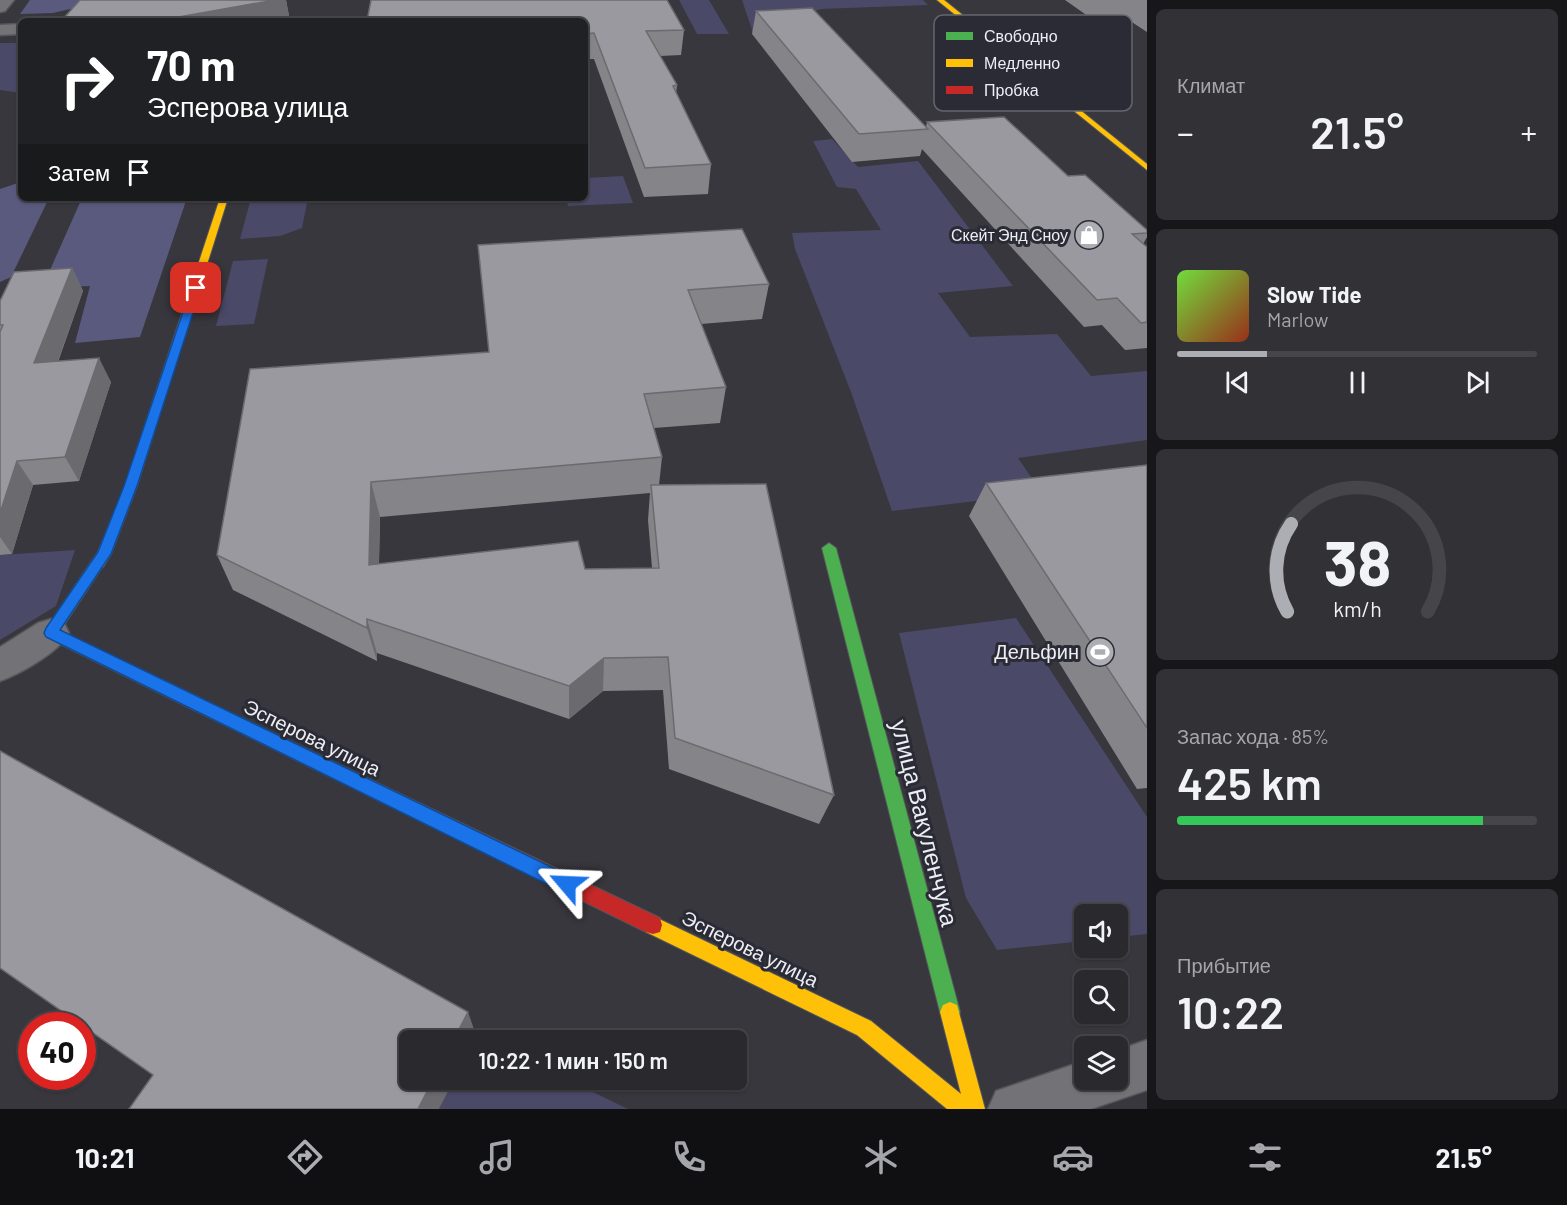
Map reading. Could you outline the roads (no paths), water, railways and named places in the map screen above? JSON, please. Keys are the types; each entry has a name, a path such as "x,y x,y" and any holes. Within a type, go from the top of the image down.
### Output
{"street":[{"path":"0,8 7,0"},
{"path":"940,0 958,15"},
{"path":"960,0 979,15"},
{"path":"0,30 18,29"},
{"path":"1077,111 1147,168"},
{"path":"0,666 51,633 104,554 130,486 223,201"},
{"name":"улица Вакуленчука","path":"829,548 975,1109"},
{"name":"Эсперова улица","path":"51,633 864,1028 963,1109"},
{"path":"1128,1072 1147,1065"},
{"path":"1014,1109 1074,1089"}],"place":[{"name":"Скейт Энд Сноу","path":"1089,235"},
{"name":"Дельфин","path":"1100,652"}]}
